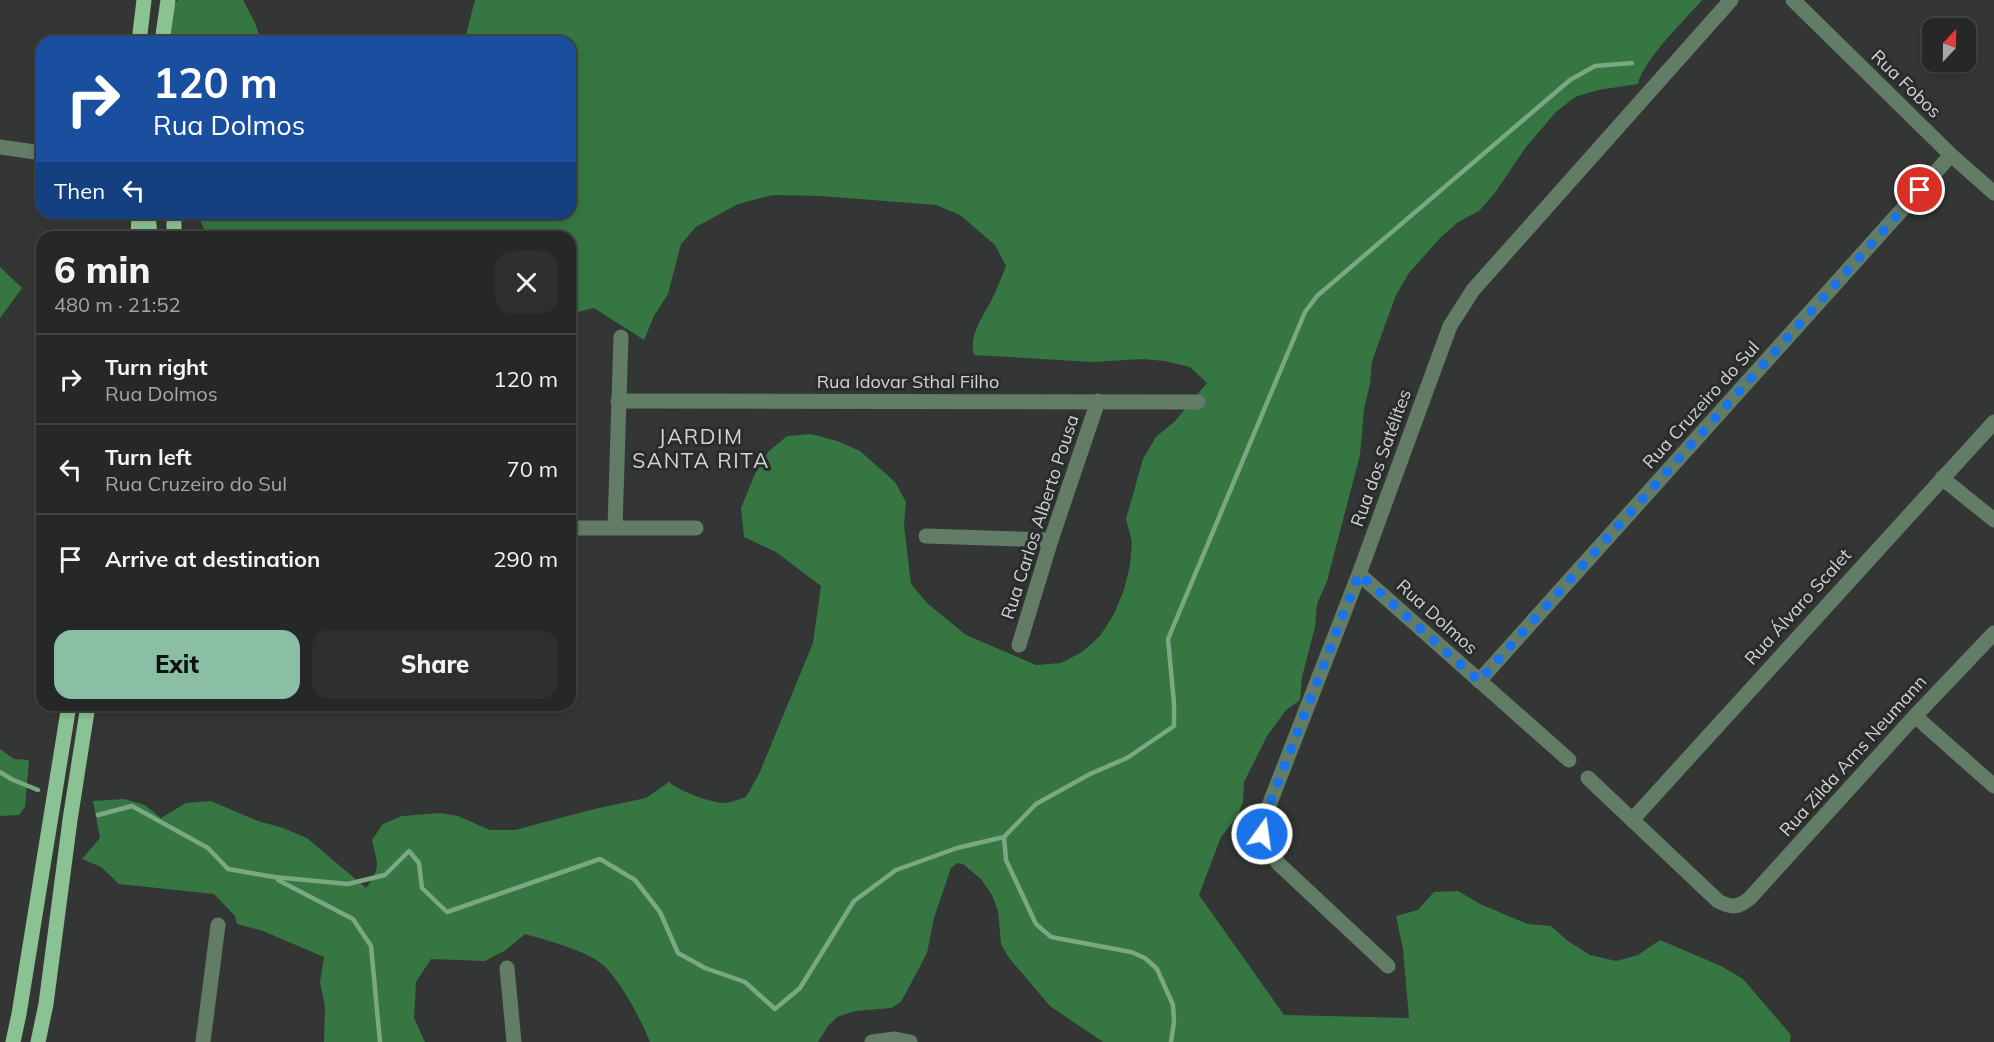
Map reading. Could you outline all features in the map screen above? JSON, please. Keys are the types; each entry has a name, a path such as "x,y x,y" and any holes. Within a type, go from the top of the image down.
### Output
{"main road":[{"path":"139,36 144,0"},
{"path":"163,36 168,0"},
{"path":"13,1042 68,711"},
{"path":"38,1042 46,1004 87,711"}],"street":[{"name":"Rua dos Satélites","path":"1388,966 1280,865 1266,849 1262,834 1266,813 1359,574 1450,326 1460,308 1473,290 1731,0"},
{"name":"Rua Fobos","path":"1793,0 1951,155 1994,193"},
{"path":"0,147 36,152"},
{"name":"Rua Cruzeiro do Sul","path":"1479,681 1951,155"},
{"path":"615,527 621,337"},
{"name":"Rua Idovar Sthal Filho","path":"618,401 1198,402"},
{"name":"Rua Carlos Alberto Pousa","path":"1019,645 1051,540 1098,401"},
{"name":"Rua Álvaro Scalet","path":"1632,820 1994,422"},
{"path":"1942,478 1994,520"},
{"path":"576,528 696,528"},
{"path":"926,536 1051,540"},
{"name":"Rua Dolmos","path":"1359,574 1569,760"},
{"name":"Rua Zilda Arns Neumann","path":"1632,820 1718,901 1729,907 1740,906 1750,898 1915,716 1994,633"},
{"path":"1915,716 1994,786"},
{"path":"1588,778 1632,820"},
{"path":"202,1042 218,925"},
{"path":"507,968 514,1042"},
{"path":"872,1042 895,1039 910,1042"}],"green space":[{"path":"178,0 243,0 259,36 158,36 165,14"},
{"path":"475,0 1702,0 1656,52 1641,74 1638,84 1598,90 1575,97 1556,112 1526,147 1494,194 1479,211 1458,222 1440,238 1409,273 1396,295 1372,361 1370,384 1364,409 1360,455 1327,581 1317,604 1315,627 1302,677 1300,700 1286,710 1267,736 1244,782 1243,802 1238,816 1221,837 1199,895 1284,1015 1409,1018 1403,949 1396,916 1418,910 1434,892 1458,891 1480,904 1528,924 1551,926 1568,941 1590,955 1616,961 1638,955 1660,940 1721,966 1743,979 1791,1035 1790,1042 1103,1042 1050,1006 1009,958 1001,944 998,911 992,895 981,879 963,864 957,863 951,868 934,918 927,953 901,1002 891,1008 855,1011 837,1017 818,1042 650,1042 621,987 598,961 573,949 525,934 506,950 485,961 431,959 416,982 414,1018 425,1042 324,1042 325,1007 320,982 324,957 263,931 237,924 235,916 214,894 119,884 101,867 82,859 100,838 93,801 124,799 145,805 161,818 186,803 211,801 307,838 366,888 377,865 372,840 383,824 402,816 441,813 458,816 490,830 515,830 646,798 669,782 687,792 717,802 729,802 746,797 759,774 813,643 821,586 776,552 744,537 741,508 755,474 768,452 787,436 811,434 837,441 860,451 895,482 906,502 904,525 911,584 927,603 966,635 1036,665 1061,663 1082,652 1100,636 1114,614 1124,590 1130,565 1132,542 1126,519 1143,459 1156,437 1175,421 1207,383 1190,367 1165,361 1142,359 1093,362 974,355 975,332 1006,266 995,245 960,215 936,205 821,196 773,195 738,204 696,227 681,244 668,294 654,316 644,340 594,308 576,312 576,231 205,230 199,219 576,219 576,36 466,36"},
{"path":"0,267 22,288 0,318"},
{"path":"0,749 14,759 29,760 25,807 19,815 0,816"}],"waterway":[{"path":"98,815 132,806 208,848 228,869 274,877 348,884 385,875 409,851 419,863 422,888 447,912 600,859 635,880 660,912 678,953 705,968 745,982 775,1009 800,988 854,901 896,870 957,848 1004,837 1036,804 1090,774 1127,758 1174,726 1168,639 1305,312 1317,296 1570,80 1595,66 1632,63"},
{"path":"0,772 38,790"},
{"path":"1004,837 1006,860 1036,924 1051,937 1131,952 1145,958 1157,969 1173,1005 1174,1022 1171,1042"},
{"path":"278,880 353,919 371,946 380,1042"}],"district":[{"name":"JARDIM SANTA RITA","path":"701,449"}],"route":[{"path":"1262,834 1266,813 1359,574 1479,681 1920,190"}]}
